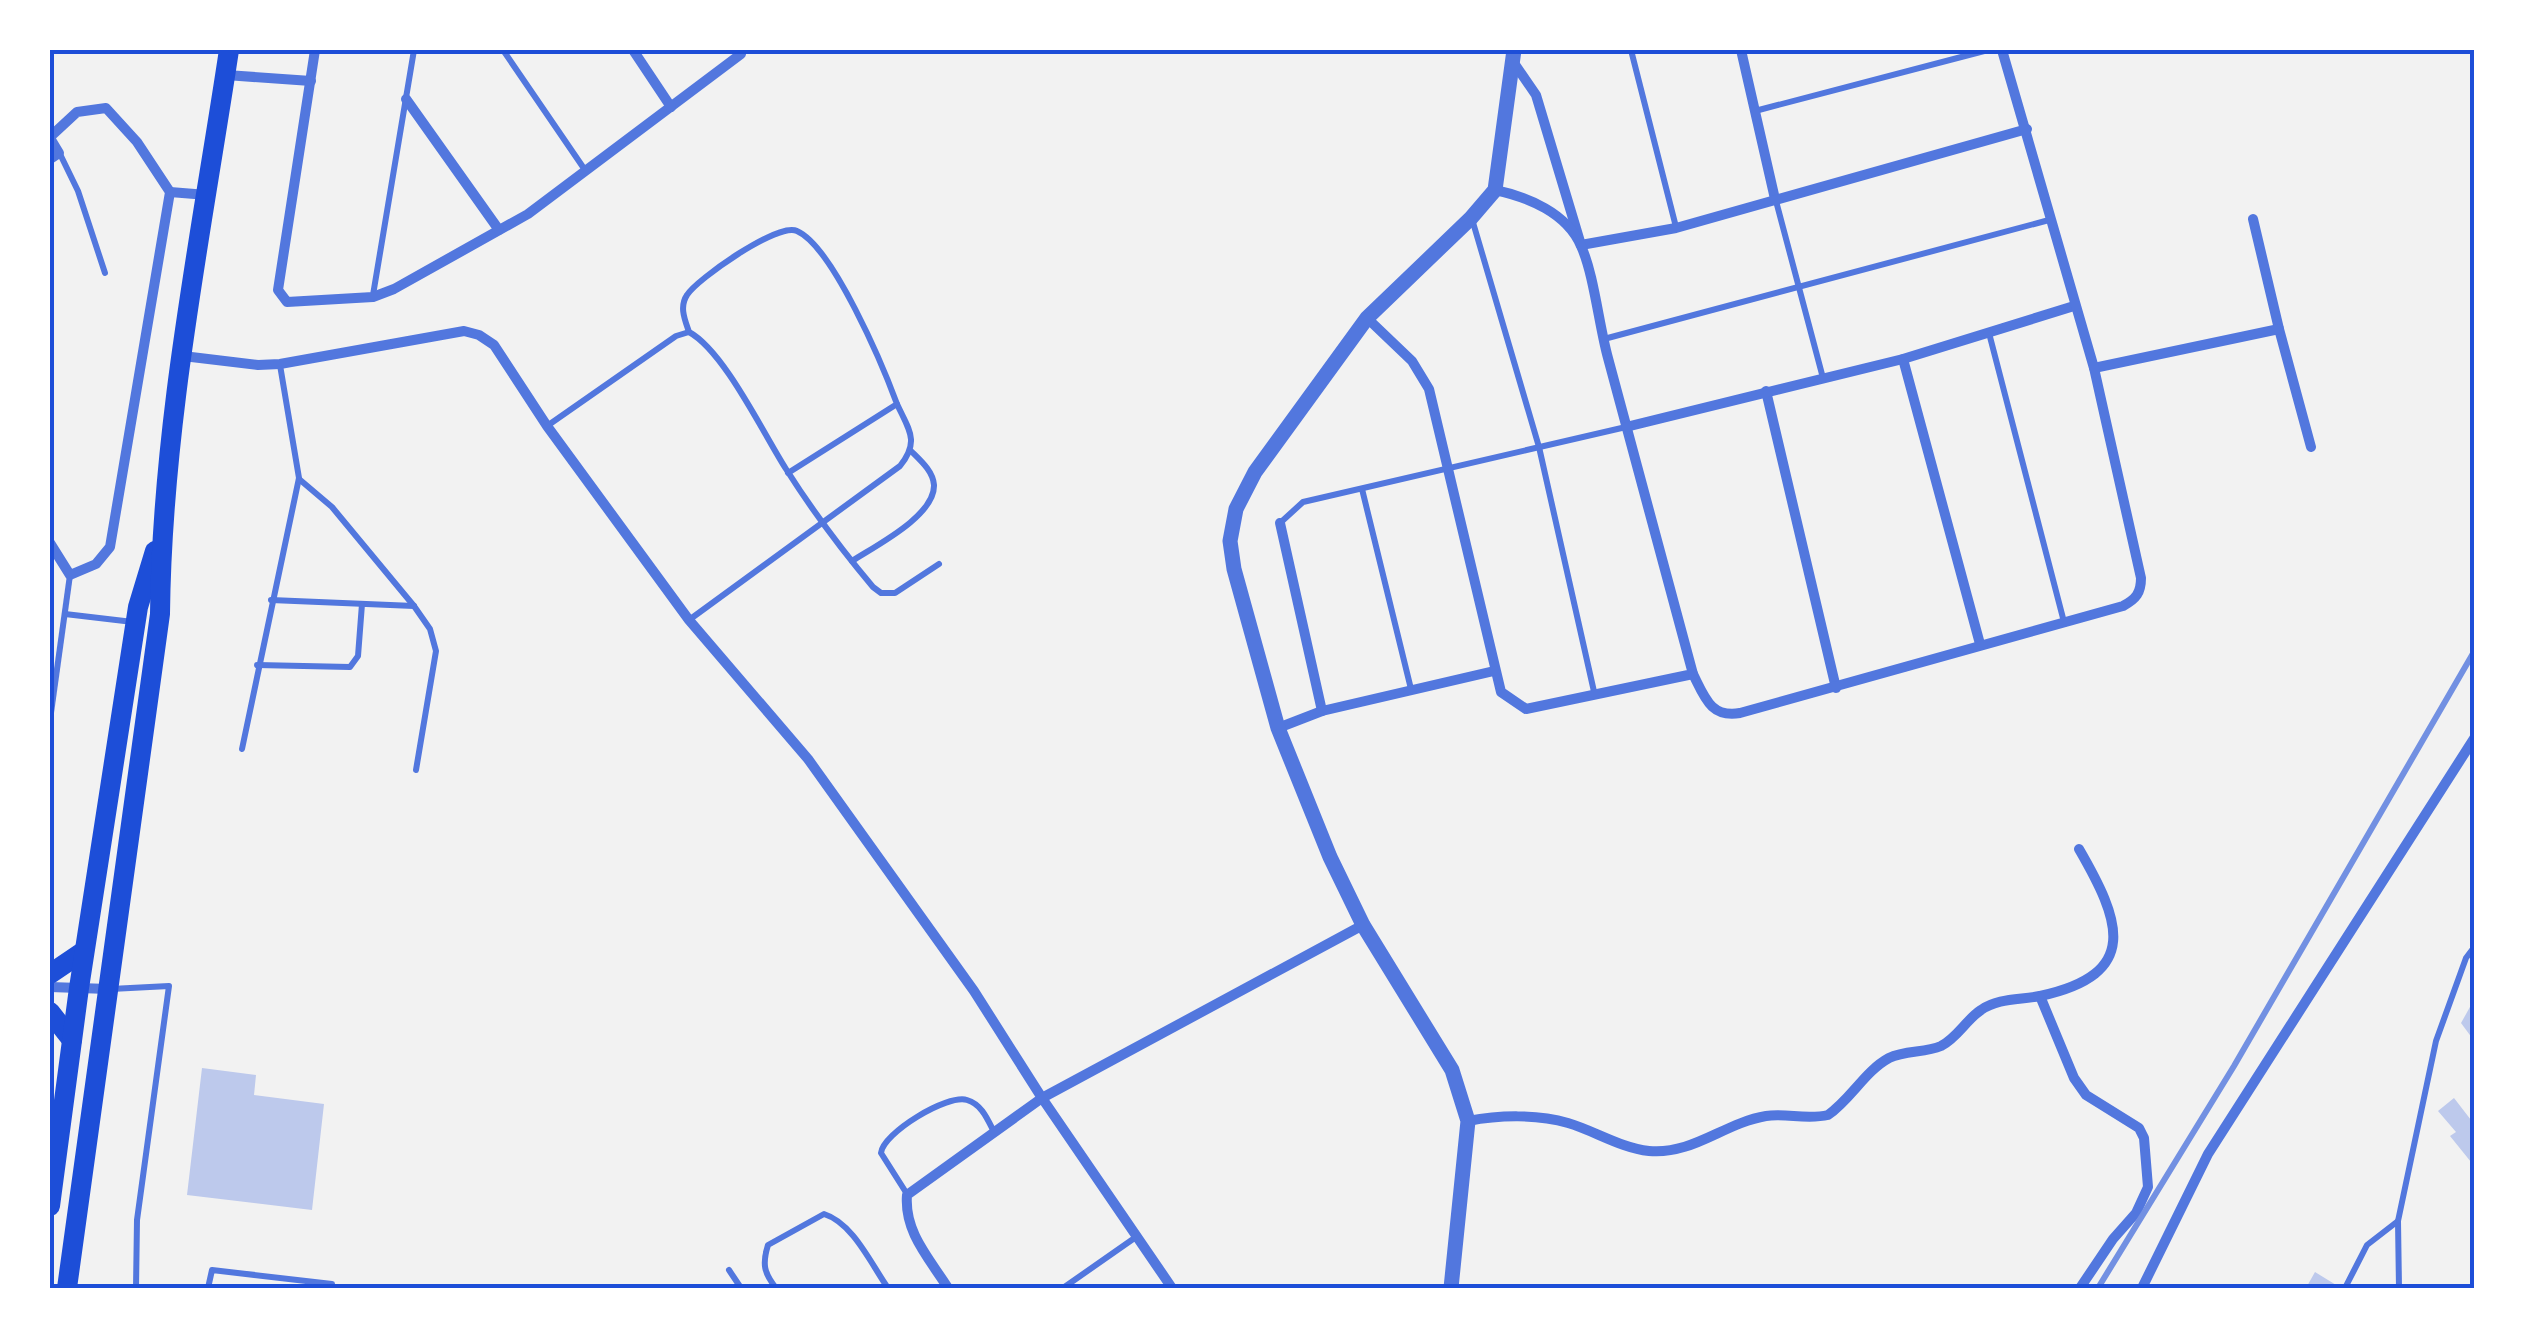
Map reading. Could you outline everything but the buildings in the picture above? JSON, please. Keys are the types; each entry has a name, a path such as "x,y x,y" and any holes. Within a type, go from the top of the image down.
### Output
{"highway":[{"path":"67,1288 160,614 161,530 228,50"},
{"path":"50,1206 84,951 136,622 161,530"},
{"path":"50,974 84,951"},
{"path":"50,1012 72,1040"}],"street":[{"path":"315,50 280,296 286,302 373,297 500,230 528,214 742,52"},
{"path":"632,50 671,107"},
{"path":"1741,50 1775,199"},
{"path":"1514,56 1536,95 1581,245 1602,340 1693,674 1709,706 1726,715 1836,688 2123,606 2134,600 2141,589 2142,578 2094,368 2002,50"},
{"path":"1451,1288 1468,1121 1452,1070 1363,925 1330,857 1278,728 1234,570 1230,541 1236,509 1255,472 1367,318 1495,190 1514,56"},
{"path":"225,75 311,81"},
{"path":"406,99 500,230"},
{"path":"50,543 70,574 96,564 110,546 170,192 136,142 106,108 78,112 50,138 55,156"},
{"path":"1581,245 1676,228 2027,129"},
{"path":"1495,190 1520,195 1543,207 1560,218 1581,245"},
{"path":"170,192 207,195"},
{"path":"2253,219 2311,446"},
{"path":"1626,426 1903,358 2074,306"},
{"path":"1367,318 1412,361 1429,389 1501,692 1526,709 1693,674"},
{"path":"2094,368 2279,329"},
{"path":"183,356 258,366 464,331 494,345 547,426 688,620 808,759 974,991 1172,1288"},
{"path":"1903,358 1980,644"},
{"path":"1766,391 1836,688"},
{"path":"1280,523 1322,711"},
{"path":"1278,728 1322,711 1494,671"},
{"path":"2142,1288 2208,1154 2475,737"},
{"path":"1468,1121 1492,1116 1565,1122 1638,1149 1671,1152 1695,1145 1732,1125 1769,1115 1828,1115 1891,1057 1938,1048 1980,1010 1997,1002 2040,996 2096,975 2106,965 2114,945 2112,917 2104,893 2078,850"},
{"path":"948,1288 910,1230 908,1195 1042,1098 1363,925"},
{"path":"50,987 110,989"},
{"path":"2040,996 2074,1078 2086,1095 2138,1128 2144,1138 2148,1187 2136,1213 2080,1288"}],"lane":[{"path":"373,297 414,50"},
{"path":"503,50 586,171"},
{"path":"1631,50 1676,228"},
{"path":"1754,112 1988,50"},
{"path":"55,156 78,191 105,274"},
{"path":"1775,199 1822,378"},
{"path":"1471,218 1539,446 1595,696"},
{"path":"1602,340 2049,220"},
{"path":"688,620 822,522 900,466 912,451 912,436 856,310 818,249 798,231 786,229 770,234 688,292 682,306 689,332 702,340 718,360 822,522 881,593 896,593 939,564"},
{"path":"547,426 676,336 689,332"},
{"path":"1988,332 2064,622"},
{"path":"242,749 298,478 280,364"},
{"path":"788,472 898,404"},
{"path":"1280,523 1303,502 1626,426"},
{"path":"852,561 914,520 928,504 934,486 929,470 912,451"},
{"path":"298,478 332,507 430,629 436,650 416,770"},
{"path":"1362,489 1412,688"},
{"path":"50,720 70,574"},
{"path":"271,600 414,606"},
{"path":"258,665 350,667 358,656 362,604"},
{"path":"65,614 136,622"},
{"path":"2398,1288 2398,1222 2436,1041 2466,958 2475,946"},
{"path":"110,989 169,986 137,1220 136,1288"},
{"path":"908,1195 881,1153 885,1140 896,1131 950,1100 965,1099 978,1106 994,1130"},
{"path":"776,1288 766,1274 763,1260 768,1245 824,1214 834,1217 851,1235 888,1288"},
{"path":"2345,1288 2367,1245 2398,1222"},
{"path":"1063,1288 1137,1237"},
{"path":"208,1288 212,1270 332,1284 329,1288"},
{"path":"729,1270 741,1288"}],"railway":[{"path":"2098,1288 2234,1066 2475,650"}]}
